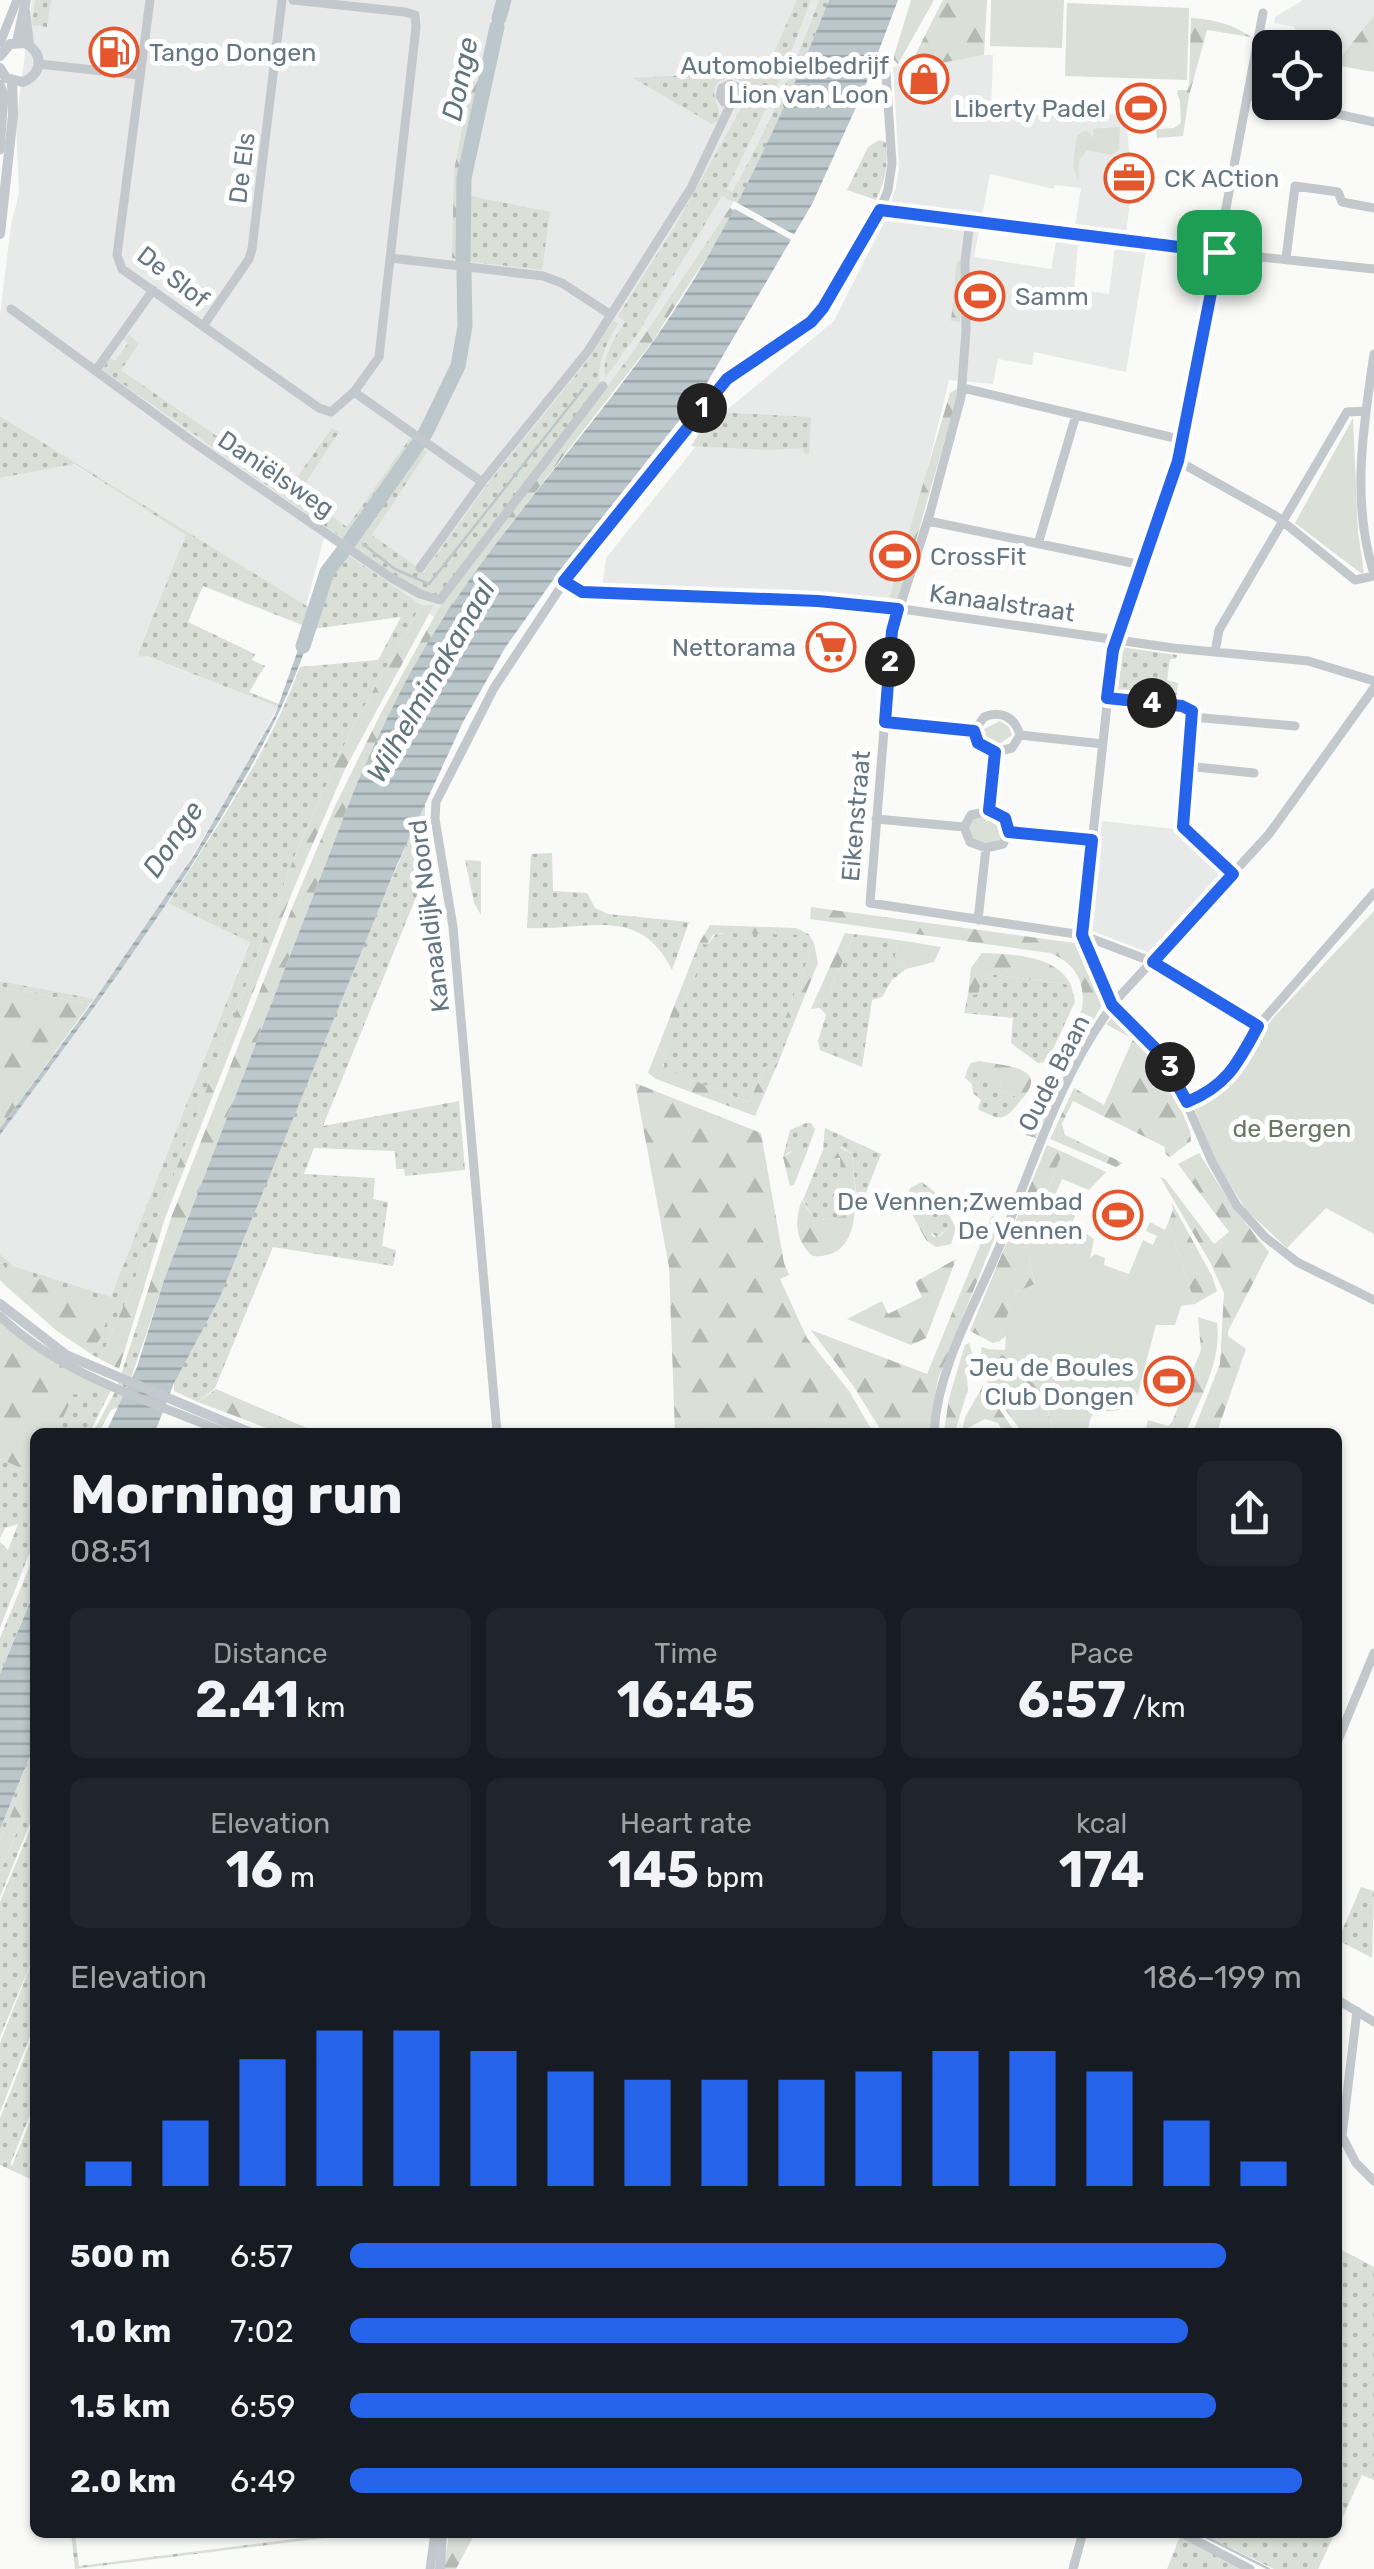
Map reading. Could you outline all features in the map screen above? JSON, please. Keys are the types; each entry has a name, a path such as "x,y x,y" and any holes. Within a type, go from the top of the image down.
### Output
{"main road":[{"path":"23,43 26,5"},
{"path":"0,56 5,48 23,43"},
{"path":"12,82 34,76 39,64 37,53 23,43"},
{"path":"0,68 12,82 12,116 3,155 0,234"},
{"path":"0,1304 41,1338 105,1378 236,1428"},
{"path":"440,2569 442,2538"}],"street":[{"path":"0,42 17,0"},
{"name":"De Slof","path":"150,0 117,255 122,268 319,408 330,412 354,392"},
{"name":"De Els","path":"203,326 250,259 282,0"},
{"path":"294,0 415,15 379,356 354,392 482,482"},
{"path":"1263,13 1183,440 1117,638 1082,935 1112,1005 1160,1053 1187,1102 1212,1162 1246,1218 1296,1262 1374,1300"},
{"path":"39,64 139,75"},
{"name":"Kanaaldijk Noord","path":"497,1428 454,927 435,819 436,802 494,688 564,581 727,379 796,332 823,308 888,190 892,163 886,73"},
{"path":"3,155 4,95 12,82"},
{"path":"1248,95 1252,96"},
{"path":"420,568 482,482 588,351 691,188 731,104"},
{"path":"1342,115 1374,122"},
{"path":"1286,258 1295,186 1338,192 1342,202 1374,208"},
{"path":"880,210 1374,268"},
{"name":"Eikenstraat","path":"970,221 965,261 963,388 928,521 892,631 868,899 873,906 978,920"},
{"path":"391,258 552,278 611,315"},
{"path":"96,370 154,290"},
{"name":"Daniëlsweg","path":"10,309 390,577 440,600 603,386"},
{"path":"1178,461 1283,522 1356,580 1374,575 1366,545 1360,487 1374,354"},
{"path":"963,388 1183,440"},
{"path":"1215,652 1219,630 1347,412 1366,410"},
{"path":"1038,544 1076,415"},
{"path":"928,521 1142,566"},
{"name":"Kanaalstraat","path":"564,581 582,592 818,601 1308,661 1374,685"},
{"name":"Oude Baan","path":"935,1428 944,1375 1027,1174 1082,1054 1112,1005 1268,834 1374,685"},
{"path":"1107,698 1182,706 1192,711 1183,827 1233,874"},
{"path":"974,731 984,717 1000,714 1014,722 1020,736"},
{"path":"1192,717 1295,726"},
{"path":"885,722 974,731"},
{"path":"974,731 978,743 995,752 1012,748 1020,736"},
{"path":"1020,736 1103,744"},
{"path":"989,810 995,752"},
{"path":"1188,766 1254,773"},
{"path":"989,810 1005,818 1009,832 1003,844 986,848 970,842 964,827 971,815 989,810"},
{"path":"876,818 964,827"},
{"path":"1009,832 1092,840"},
{"path":"986,848 978,920 1082,935 1153,962 1258,1026"},
{"path":"1187,1102 1226,1080 1258,1026 1374,893"},
{"path":"0,1316 46,1352 105,1378"},
{"path":"189,1413 217,1428"},
{"path":"1342,1730 1374,1652"},
{"path":"1342,2002 1374,2022"},
{"path":"1357,2011 1342,2136 1356,2163 1374,2181"},
{"path":"430,2569 433,2538"},
{"path":"1072,2569 1081,2538"},
{"path":"1191,2538 1250,2569"}],"shaded area":[{"path":"32,0 823,0 804,55 736,198 668,310 438,620 324,538 306,606 0,416 0,315 19,193 16,123"},
{"path":"1303,0 1374,0 1374,15 1344,56 1342,30 1296,30 1274,23 1275,17"},
{"path":"993,55 991,110 1045,116 1125,114 1130,157 1135,159 1126,234 1075,227 1081,188 1055,185 1054,189 990,174 974,257 1051,269 1056,242 1078,245 1074,289 1109,294 1115,247 1146,251 1126,372 1034,352 1032,365 998,359 993,384 949,380 916,516 888,601 602,588 606,558 722,414 834,321 886,218 896,187 899,168 893,67 940,56"},
{"path":"73,464 187,535 138,652 140,657 278,707 165,900 250,941 111,1298 13,1266 0,1254 0,1135 99,1000 0,981 0,478"},
{"path":"1102,821 1175,829 1203,860 1206,858 1222,872 1150,953 1090,930"}],"green space":[{"path":"35,0 51,0 47,27 32,25"},
{"path":"797,0 811,0 784,71 727,189 732,192 780,98 819,0 829,0 751,179 738,204 722,196 638,333 605,378 607,356 625,322 618,316 677,223 748,96 745,85 737,79 717,83 714,93 719,120 712,124 633,78 766,71"},
{"path":"911,0 934,0 898,64 893,59"},
{"path":"943,0 987,0 984,55 908,69"},
{"path":"991,0 1064,0 1062,48 990,46"},
{"path":"1067,3 1189,8 1187,80 1065,76"},
{"path":"1374,15 1374,72 1342,66 1342,56"},
{"path":"1191,18 1221,23 1251,37 1207,30 1183,136 1157,138 1156,129 1174,128 1181,123 1177,93 1187,90 1189,84"},
{"path":"483,81 466,164 465,261 452,258 454,171 471,82"},
{"path":"1120,127 1119,149 1112,155 1087,150 1079,160 1078,180 1073,166 1077,136 1086,130 1094,138 1093,129"},
{"path":"879,140 886,142 886,166 876,200 847,190 868,147"},
{"path":"465,195 550,212 542,270 465,261"},
{"path":"730,208 735,210 726,227 652,342 506,530 431,638 357,783 148,1329 137,1325 171,1218 294,903 335,806 381,713 439,608 633,352"},
{"path":"957,261 962,262 960,322 951,321"},
{"path":"614,320 618,324 603,355 600,389 439,597 419,592 103,370 109,357 115,361 128,343 123,339 129,335 139,343 121,370 290,487 332,428 339,432 299,493 347,527 410,438 427,452 372,535 424,572 490,481 588,360"},
{"path":"960,387 899,599 889,599 950,393"},
{"path":"713,412 811,417 809,454 803,448 691,446"},
{"path":"0,416 315,611 330,568 342,551 421,605 351,730 297,850 129,1294 100,1359 91,1354 100,1338 5,1267 0,1254 13,1266 111,1297 250,942 168,903 257,759 300,667 378,660 401,617 312,629 203,586 188,622 255,654 252,660 265,666 249,692 279,704 278,707 147,656 140,657 138,653 186,535 74,464 0,478"},
{"path":"1353,418 1358,532 1364,572 1362,574 1295,523"},
{"path":"421,605 434,605 345,769 293,890 165,1218 119,1369 100,1359 129,1294 297,850 351,730"},
{"path":"1121,647 1177,655 1170,659 1167,680 1178,683 1176,702 1116,695"},
{"path":"1000,721 1012,735 1001,743 987,743 982,735 984,729"},
{"path":"425,802 432,858 323,1126 459,1101 465,1170 405,1176 404,1169 396,1169 395,1151 314,1148 304,1174 375,1178 373,1199 388,1202 382,1246 396,1250 393,1266 273,1247 215,1388 198,1402 174,1391 174,1383"},
{"path":"989,813 1002,819 1006,831 1002,840 988,845 974,841 968,827 973,818"},
{"path":"552,853 553,891 587,893 595,908 608,914 689,922 672,970 659,949 628,928 527,928 531,854"},
{"path":"465,860 481,861 481,915 474,903"},
{"path":"811,907 1081,944 1104,1001 1036,1138 1026,1135 1082,1009 1082,990 1072,968 1050,953 810,919"},
{"name":"de Bergen","path":"1374,911 1374,1234 1326,1208 1287,1248 1246,1210 1216,1161 1192,1103 1216,1094 1273,1018"},
{"path":"710,925 796,928 810,935 720,933 713,935 707,945 699,943"},
{"path":"845,933 854,934 828,997 814,1002"},
{"path":"716,934 809,935 814,943 785,1019 791,1030 778,1063 765,1067 749,1102 666,1070 662,1060 700,963 693,958 699,943 709,943"},
{"path":"854,934 898,940 895,958 906,969 892,980 882,997 872,1000 862,1067 820,1050 818,1041 826,1015 820,1008 811,1009 814,1002 828,997"},
{"path":"898,940 941,947 934,962 906,969 895,958"},
{"path":"814,943 818,963 791,1030 785,1019"},
{"path":"982,953 1044,962 1055,967 1071,985 989,974 982,978 978,994 968,996 971,968"},
{"path":"693,958 700,963 663,1065 749,1102 765,1067 778,1063 755,1116 648,1073"},
{"path":"989,974 1071,985 1075,1002 1047,1062 1038,1063 1011,1043 1013,1018 964,1013 968,995 978,994 982,978"},
{"path":"0,981 95,999 90,1004 0,987"},
{"path":"0,987 90,1004 0,1128"},
{"path":"1115,1015 1152,1053 1190,1131 1191,1141 1170,1157 1165,1154 1165,1147 1073,1101 1062,1124 1065,1135 1123,1163 1116,1167 1050,1139 1074,1088 1104,1105 1133,1039 1106,1024"},
{"path":"979,1061 1027,1074 1031,1080 1022,1099 1002,1091 1001,1080 967,1070 971,1063"},
{"path":"967,1070 1001,1079 1002,1091 1022,1099 1003,1117 978,1109 981,1100 965,1078"},
{"path":"635,1083 761,1133 789,1275 780,1279 807,1338 849,1391 871,1428 675,1428 669,1267"},
{"path":"806,1123 815,1129 808,1149 783,1157 790,1130"},
{"path":"825,1128 881,1154 858,1213 852,1154 842,1147 823,1150"},
{"path":"1047,1145 1063,1152 1026,1245 1035,1285 1016,1292 998,1341 993,1343 970,1331"},
{"path":"839,1147 852,1154 854,1219 842,1247 830,1254 813,1256 800,1237 799,1208 802,1200 815,1221 844,1216 840,1158 819,1160 823,1150"},
{"path":"808,1149 794,1185 790,1186 783,1157 795,1150"},
{"path":"1063,1152 1106,1172 1089,1190 1062,1179 1052,1203 1076,1213 1072,1224 1094,1239 1090,1258 1095,1254 1105,1258 1104,1265 1129,1274 1143,1240 1153,1245 1157,1236 1146,1231 1150,1222 1165,1230 1168,1223 1195,1304 1181,1306 1175,1325 1156,1325 1134,1408 1095,1413 1088,1428 1054,1428 1041,1388 1024,1378 1013,1359 985,1349 1005,1350 1006,1336 997,1343 1016,1292 1035,1284 1026,1245"},
{"path":"1199,1153 1234,1209 1269,1252 1228,1331 1228,1336 1246,1349 1218,1428 1195,1428 1220,1364 1224,1293 1160,1177 1214,1244 1229,1232 1178,1164"},
{"path":"819,1160 841,1160 844,1216 815,1221 803,1200"},
{"path":"922,1182 938,1195 956,1228 948,1228 937,1237 928,1230 910,1188"},
{"path":"910,1188 933,1237 956,1228 951,1244 936,1247 926,1240 906,1203"},
{"path":"1172,1203 1217,1291 1195,1304 1168,1223"},
{"path":"992,1216 1002,1219 938,1379 930,1428 880,1428 811,1330 927,1374"},
{"path":"956,1259 926,1338 911,1345 847,1319 882,1301 888,1314 922,1297 915,1282"},
{"path":"0,1262 112,1304 91,1354 57,1331 0,1280"},
{"path":"1198,1317 1217,1323 1218,1337 1209,1379 1188,1428 1146,1428 1148,1420 1168,1426 1172,1422 1201,1350"},
{"path":"0,1320 91,1381 83,1395 69,1394 71,1400 59,1428 30,1428 30,1472 0,1459"},
{"path":"137,1325 148,1329 121,1406 111,1410 101,1428 95,1428 116,1390"},
{"path":"969,1343 974,1359 966,1370 968,1389 956,1428 945,1428 949,1398 965,1345"},
{"path":"982,1347 1012,1358 1024,1378 1040,1387 1054,1428 1019,1428 987,1381"},
{"path":"91,1381 112,1388 92,1428 59,1428 71,1400 68,1394"},
{"path":"983,1386 1012,1428 1001,1428 985,1419 963,1428"},
{"path":"216,1389 307,1428 266,1428 198,1402"},
{"path":"0,1459 30,1472 30,1552 0,1628 0,1542 8,1550 18,1524 5,1528 0,1538"},
{"path":"30,1565 30,1601 0,1674 0,1638"},
{"path":"30,1757 30,1768 0,1841 0,1829"},
{"path":"30,1768 30,1800 0,1873 0,1841"},
{"path":"30,1800 30,1823 0,1897 0,1873"},
{"path":"30,1829 30,1965 0,2037 0,1902"},
{"path":"1361,1887 1374,1891 1372,1958 1342,1942 1342,1931"},
{"path":"30,1967 30,2037 0,2112 0,2043"},
{"path":"30,2043 30,2115 10,2165 30,2121 30,2179 0,2165 0,2118"},
{"path":"1342,2250 1374,2267 1374,2480 1362,2475 1342,2518"},
{"path":"72,2538 76,2538 79,2566 324,2538 75,2569"},
{"path":"448,2538 472,2538 456,2569 444,2569"},
{"path":"1179,2538 1184,2538 1248,2569 1167,2569"},
{"path":"1210,2538 1333,2538 1318,2569 1274,2569"}],"water":[{"name":"Wilhelminakanaal","path":"829,0 898,0 863,92 812,204 701,393 558,573 505,648 463,722 397,865 219,1299 174,1383 157,1428 108,1428 137,1367 164,1280 357,783 400,693 429,641 481,564 679,303 751,177"},
{"path":"306,627 312,629 292,683 226,809 135,949 0,1135 0,1128 194,855 275,715"},
{"path":"30,1602 30,1756 0,1829 0,1674"}],"pier":[{"path":"734,201 800,238 797,243 731,207"}],"waterway":[{"name":"Donge","path":"499,18 504,0"},
{"name":"Donge","path":"463,261 464,178 497,27"},
{"name":"Donge","path":"425,434 458,366 465,326 464,271"},
{"path":"363,544 395,569 429,584 583,389"},
{"name":"Donge","path":"350,541 418,444"},
{"name":"Donge","path":"303,646 327,572 343,551"},
{"path":"1208,2538 1269,2569"}],"place":[{"name":"Tango Dongen","path":"114,52"},
{"name":"Automobielbedrijf Lion van Loon","path":"924,79"},
{"name":"Liberty Padel","path":"1141,108"},
{"name":"CK ACtion","path":"1129,178"},
{"name":"Samm","path":"980,296"},
{"name":"CrossFit","path":"895,556"},
{"name":"Nettorama","path":"831,647"},
{"name":"De Vennen;Zwembad De Vennen","path":"1118,1215"},
{"name":"Jeu de Boules Club Dongen","path":"1169,1381"}],"route":[{"path":"880,210 1219,252 1178,461 1113,650 1107,698 1182,706 1192,711 1183,827 1233,874 1153,962 1258,1026 1226,1080 1187,1102 1160,1053 1112,1005 1082,935 1092,840 1009,832 1005,818 989,810 995,752 978,743 974,731 885,722 892,631 898,609 818,601 582,592 564,581 727,379 811,322 823,308 880,210"}]}
